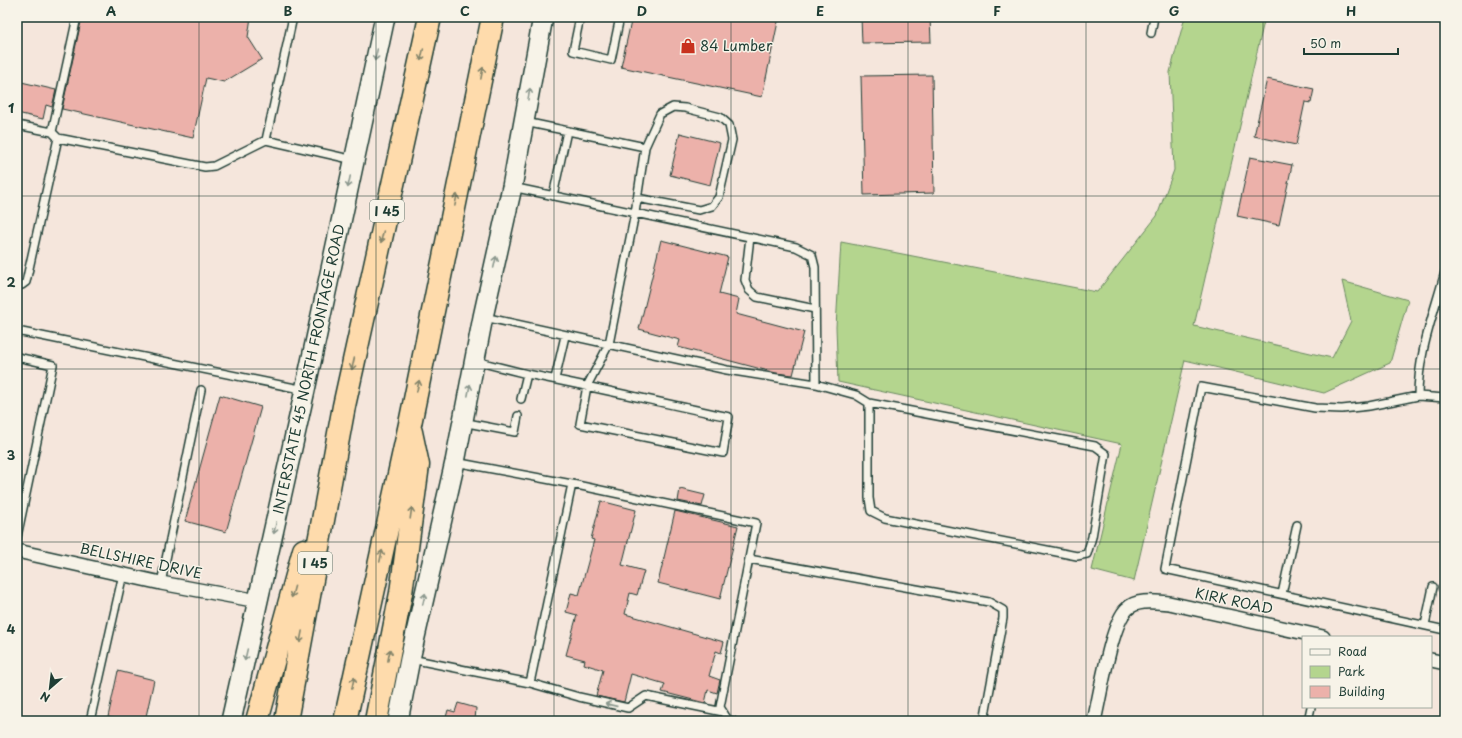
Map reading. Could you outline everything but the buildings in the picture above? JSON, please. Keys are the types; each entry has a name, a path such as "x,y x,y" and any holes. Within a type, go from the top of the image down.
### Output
{"highway":[{"name":"I 45","path":"286,721 344,406 430,17"},
{"path":"345,721 410,424 493,17"},
{"path":"257,721 344,406"},
{"path":"376,721 400,593 418,465 410,424"}],"main road":[{"name":"INTERSTATE 45 NORTH FRONTAGE ROAD","path":"231,721 305,390 385,17"},
{"path":"398,721 410,659 455,462 474,360 512,187 543,17"}],"street":[{"name":"BELLSHIRE DRIVE","path":"17,551 161,583 258,601"},
{"name":"KIRK ROAD","path":"1094,721 1113,635 1119,619 1127,608 1137,603 1168,603 1318,636"},
{"path":"1432,660 1445,663"}],"lane":[{"path":"52,132 77,17"},
{"path":"266,140 293,17"},
{"path":"580,17 573,51 611,60 620,17"},
{"path":"1150,33 1154,17"},
{"path":"474,360 527,374 555,379 587,386 729,417 723,454 580,424 587,386 609,344 635,213 637,198 645,147 660,114 673,107 685,108 720,117 729,126 732,140 719,197 712,206 700,210 637,198"},
{"path":"524,122 645,147"},
{"path":"17,125 52,132 58,138 205,167 214,166 266,140 354,160"},
{"path":"553,196 567,131"},
{"path":"17,285 22,285 26,282 58,138"},
{"path":"512,187 796,247 812,255 815,267 816,384"},
{"path":"750,237 745,280 749,290 757,297 815,309"},
{"path":"1418,396 1418,380 1421,359 1445,272"},
{"path":"483,317 727,370 816,384 856,395 869,403 1095,446 1106,454 1092,537 1087,554 1077,556 884,518 871,511 869,498 869,403"},
{"path":"17,331 305,390"},
{"path":"555,379 565,336"},
{"path":"17,358 52,365 17,537"},
{"path":"521,400 527,374"},
{"path":"1445,398 1418,396 1369,406 1342,409 1316,408 1201,387 1165,569 1445,630"},
{"path":"161,583 201,390"},
{"path":"462,422 515,432 518,416"},
{"path":"455,462 572,484 756,522 720,707 728,720 733,721"},
{"path":"530,684 572,484"},
{"path":"1282,594 1297,525"},
{"path":"749,559 988,602 1003,610 1003,618 984,721"},
{"path":"90,721 123,574"},
{"path":"1425,625 1433,587"},
{"path":"410,659 530,684 580,698 628,708 646,696 723,712"},
{"path":"1308,721 1311,708"}],"green space":[{"path":"1185,17 1265,17 1194,326 1332,358 1351,321 1342,281 1408,300 1390,363 1324,393 1185,360 1134,581 1092,570 1122,444 838,382 836,327 841,242 1097,292 1157,216 1174,170 1170,72"}],"place":[{"name":"84 Lumber","path":"688,46"}]}
